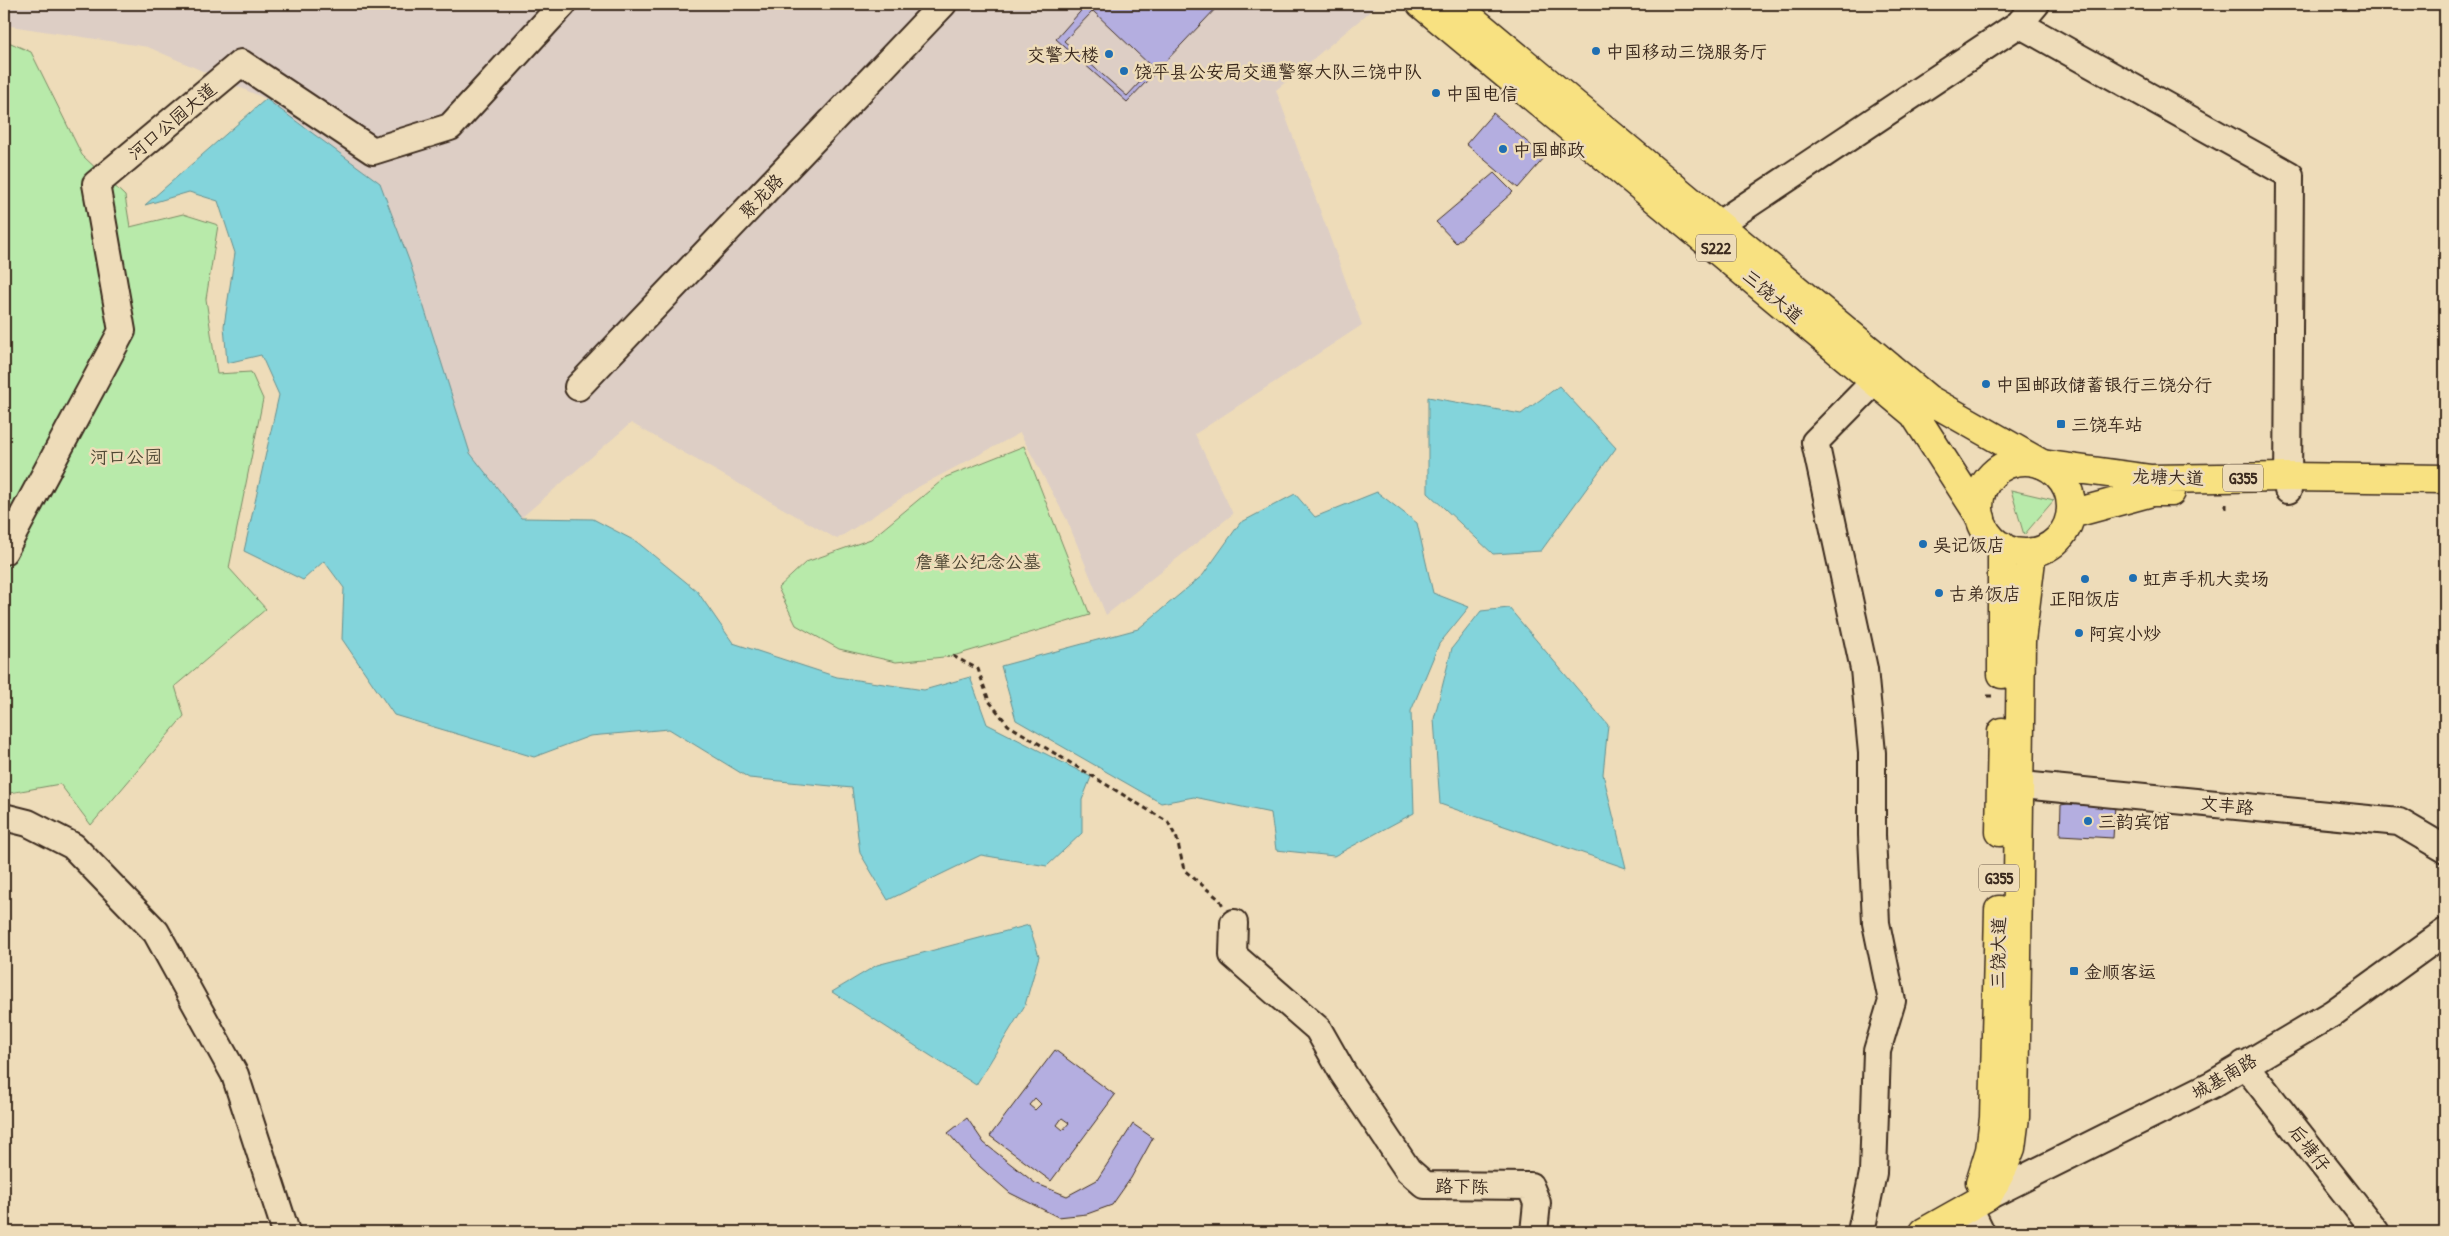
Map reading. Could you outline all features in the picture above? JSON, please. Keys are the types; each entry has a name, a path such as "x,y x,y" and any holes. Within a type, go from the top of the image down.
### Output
{"main road":[{"name":"三饶大道","path":"1421,4 1710,230 1921,407 1981,518"},
{"name":"三饶大道","path":"1454,4 1710,230 1875,381 1921,407 2042,464"},
{"name":"G355","path":"1981,518 1980,504 1983,490 1990,478 2000,468 2014,462 2028,461 2042,464"},
{"name":"龙塘大道","path":"2042,464 2151,486 2445,479"},
{"path":"1981,518 1986,531 2002,546 2018,552 2032,552 2045,549 2056,541 2066,529 2071,514 2071,499 2066,484 2055,472 2042,464"},
{"name":"龙塘大道","path":"2288,484 2445,491"},
{"name":"龙塘大道","path":"2071,514 2151,486"},
{"name":"三饶大道","path":"1979,1202 1987,1166 1994,1118 2011,784 2012,640 2002,546"},
{"name":"三饶大道","path":"2012,640 2032,552"},
{"name":"三饶大道","path":"1979,1202 2007,1158 2015,1117 2018,843 2011,784"},
{"path":"1924,1232 1979,1202"}],"street":[{"name":"河口公园大道","path":"4,551 122,330 96,184 241,63 374,152 450,127 563,4"},
{"name":"聚龙路","path":"578,388 943,4"},
{"path":"1710,230 2019,24 2036,4"},
{"path":"2019,24 2290,175 2288,484"},
{"path":"1861,1232 1873,1173 1877,1051 1892,1001 1876,923 1872,835 1872,753 1864,669 1815,442 1875,381"},
{"name":"文丰路","path":"2011,784 2399,822 2445,849"},
{"path":"4,817 28,823 73,846 156,932 235,1075 286,1232"},
{"name":"路下陈","path":"1234,923 1233,955 1318,1030 1343,1072 1408,1170 1425,1186 1530,1186 1537,1203 1534,1232"},
{"name":"城基南路","path":"1979,1202 2213,1084 2333,1013 2445,932"},
{"name":"后塘仔","path":"2244,1064 2376,1232"},
{"path":"2007,1158 2015,1167 2024,1172 2035,1173"},
{"path":"1979,1202 1981,1232"}],"path":[{"path":"953,656 978,669 989,701 1008,725 1168,822 1177,839 1184,870 1220,900 1234,923"}],"shaded area":[{"path":"4,4 1379,4 1276,90 1362,325 1195,434 1233,514 1106,615 1067,520 1020,433 920,486 837,539 631,423 521,518 470,453 410,263 379,183 266,99 148,47 4,25"}],"green space":[{"name":"河口公园","path":"4,40 31,52 82,155 125,196 130,227 183,214 218,225 206,299 217,374 251,372 263,399 229,568 266,609 175,686 184,716 91,825 60,784 4,794"},
{"name":"詹肇公纪念公墓","path":"1024,446 1090,615 953,656 896,662 839,649 796,625 778,588 806,562 871,539 946,477"},
{"path":"2011,490 2054,500 2024,535"}],"water":[{"path":"266,99 380,183 410,263 470,453 521,518 593,519 637,542 697,591 733,643 837,677 924,690 970,677 987,724 1091,777 1082,800 1082,833 1047,866 981,855 888,900 860,853 852,788 749,778 669,729 590,736 534,757 394,715 342,639 344,588 324,561 303,580 244,551 279,395 261,355 227,363 224,326 235,253 218,201 189,192 145,205"},
{"path":"1559,386 1616,448 1541,551 1493,554 1428,493 1428,397 1521,414"},
{"path":"1377,492 1417,523 1433,593 1469,607 1439,644 1411,711 1414,813 1334,856 1276,850 1271,813 1194,797 1161,803 1016,720 1001,666 1138,629 1203,575 1240,523 1295,494 1315,517"},
{"path":"1509,608 1608,725 1603,774 1626,868 1440,804 1434,719 1452,648 1481,611"},
{"path":"1029,925 1039,956 1025,1005 976,1085 832,992 877,965"}],"building":[{"name":"饶平县公安局交通警察大队三饶中队","path":"1087,4 1220,4 1127,102 1056,39"},
{"name":"交警大楼","path":"1093,11 1153,68 1127,96 1064,41"},
{"path":"1493,113 1545,157 1518,188 1466,144"},
{"path":"1494,173 1513,192 1456,243 1436,222"},
{"path":"2073,803 2115,805 2113,838 2060,835 2061,805"},
{"path":"1055,1050 1115,1095 1051,1181 990,1136","holes":["1035,1098 1041,1104 1035,1110 1029,1105","1062,1118 1069,1123 1063,1130 1057,1125"]},
{"path":"967,1118 984,1143 1035,1183 1067,1196 1097,1180 1133,1124 1153,1138 1131,1178 1112,1205 1087,1214 1058,1217 1010,1193 972,1160 948,1133"}],"place":[{"name":"中国移动三饶服务厅","path":"1596,51"},
{"name":"交警大楼","path":"1109,54"},
{"name":"饶平县公安局交通警察大队三饶中队","path":"1124,71"},
{"name":"中国电信","path":"1436,93"},
{"name":"中国邮政","path":"1503,149"},
{"name":"中国邮政储蓄银行三饶分行","path":"1986,384"},
{"name":"三饶车站","path":"2061,424"},
{"name":"吴记饭店","path":"1923,544"},
{"name":"虹声手机大卖场","path":"2133,578"},
{"name":"正阳饭店","path":"2085,579"},
{"name":"古弟饭店","path":"1939,593"},
{"name":"阿宾小炒","path":"2079,633"},
{"name":"三韵宾馆","path":"2088,821"},
{"name":"金顺客运","path":"2074,971"}]}
